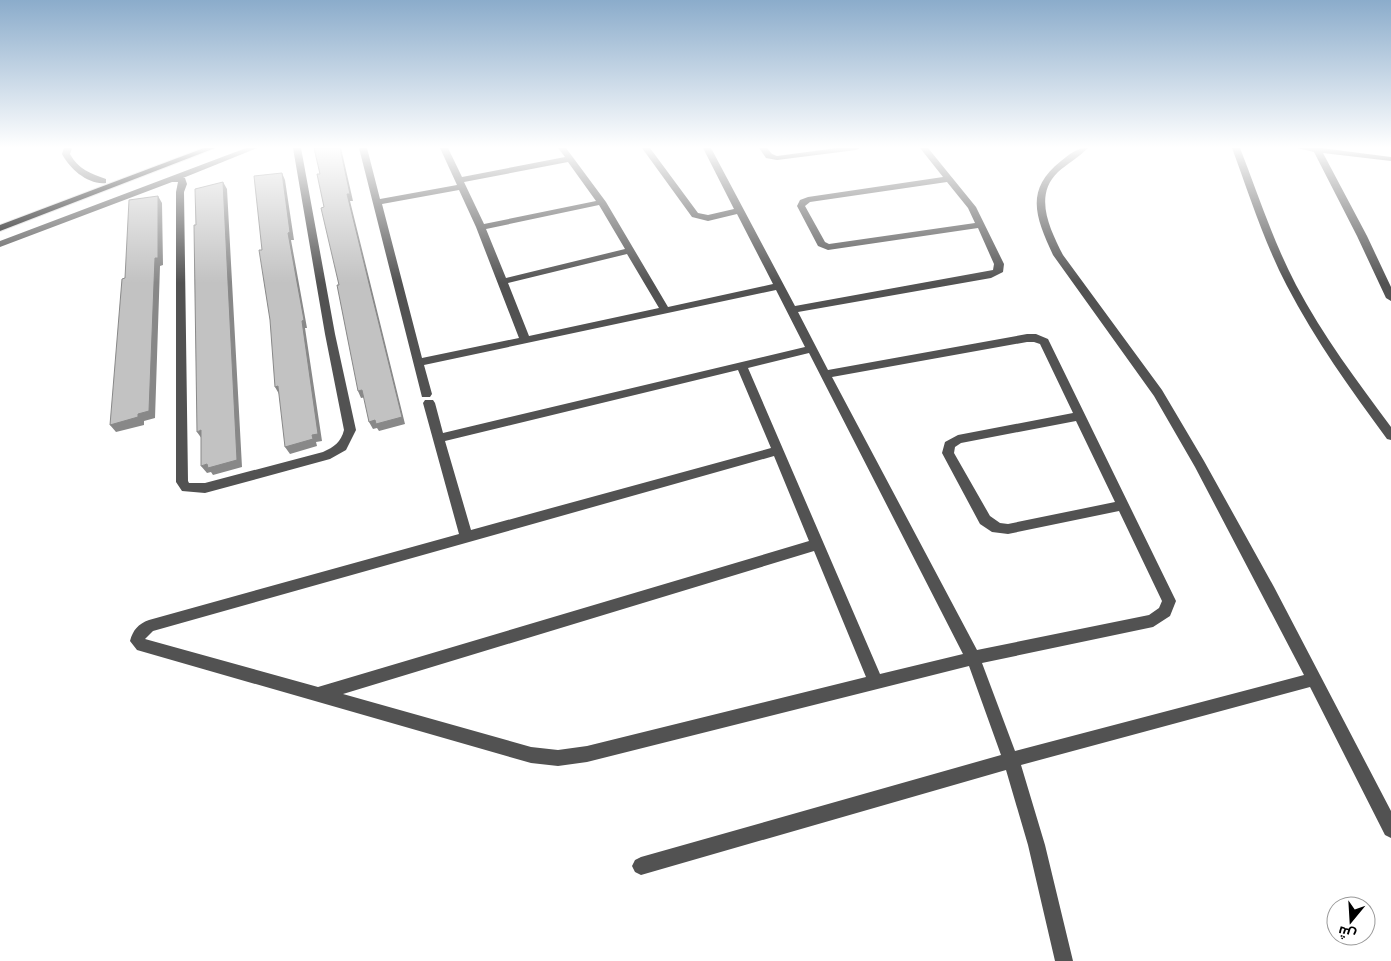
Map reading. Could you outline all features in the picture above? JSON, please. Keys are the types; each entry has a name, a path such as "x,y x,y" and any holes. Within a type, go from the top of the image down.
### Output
{"main road":[{"path":"0,220 72,193"},
{"path":"0,228 93,193"}],"street":[{"path":"0,244 135,193"},
{"path":"180,193 182,485 186,488 205,488 326,456 344,446 350,430 330,334 305,193"},
{"path":"375,193 466,537"},
{"path":"377,202 420,193"},
{"path":"466,193 526,341"},
{"path":"595,193 631,250 665,310"},
{"path":"679,193 695,215 708,218 740,210"},
{"path":"731,193 973,658 1011,760 1041,861 1064,961"},
{"path":"856,193 803,202 801,206 821,244 828,247 982,225"},
{"path":"792,310 995,274 1000,266 982,225 962,193"},
{"path":"1042,193 1042,218 1058,255 1158,393 1200,464 1391,829"},
{"path":"1253,193 1280,262 1291,284 1336,358 1391,436"},
{"path":"1342,193 1391,298"},
{"path":"480,227 602,202"},
{"path":"502,282 631,250"},
{"path":"418,362 526,341 780,286"},
{"path":"778,450 149,626 142,630 138,641 142,645 531,756 558,758 587,754 973,658 1153,621 1165,612 1169,601 1047,345 1041,340 1032,337 825,374"},
{"path":"439,438 812,349"},
{"path":"742,366 876,682"},
{"path":"1081,416 958,439 949,445 948,453 985,520 997,528 1008,529 1123,505"},
{"path":"316,695 818,544"},
{"path":"641,866 1011,760 1314,679"}],"building":[{"path":"195,193 224,193 237,460 208,468 207,464 201,466 201,430 197,432 194,225 196,225"},
{"path":"256,193 285,193 290,232 288,233 304,320 302,321 318,434 312,435 313,439 285,447 278,386 275,387 270,320 259,250 262,250"},
{"path":"321,193 350,193 347,194 402,417 376,424 375,420 369,422 362,390 358,391 337,285 339,285 321,208 324,207"},
{"path":"158,196 158,258 155,258 149,411 138,414 138,417 110,425 122,279 125,278 129,200"}]}
